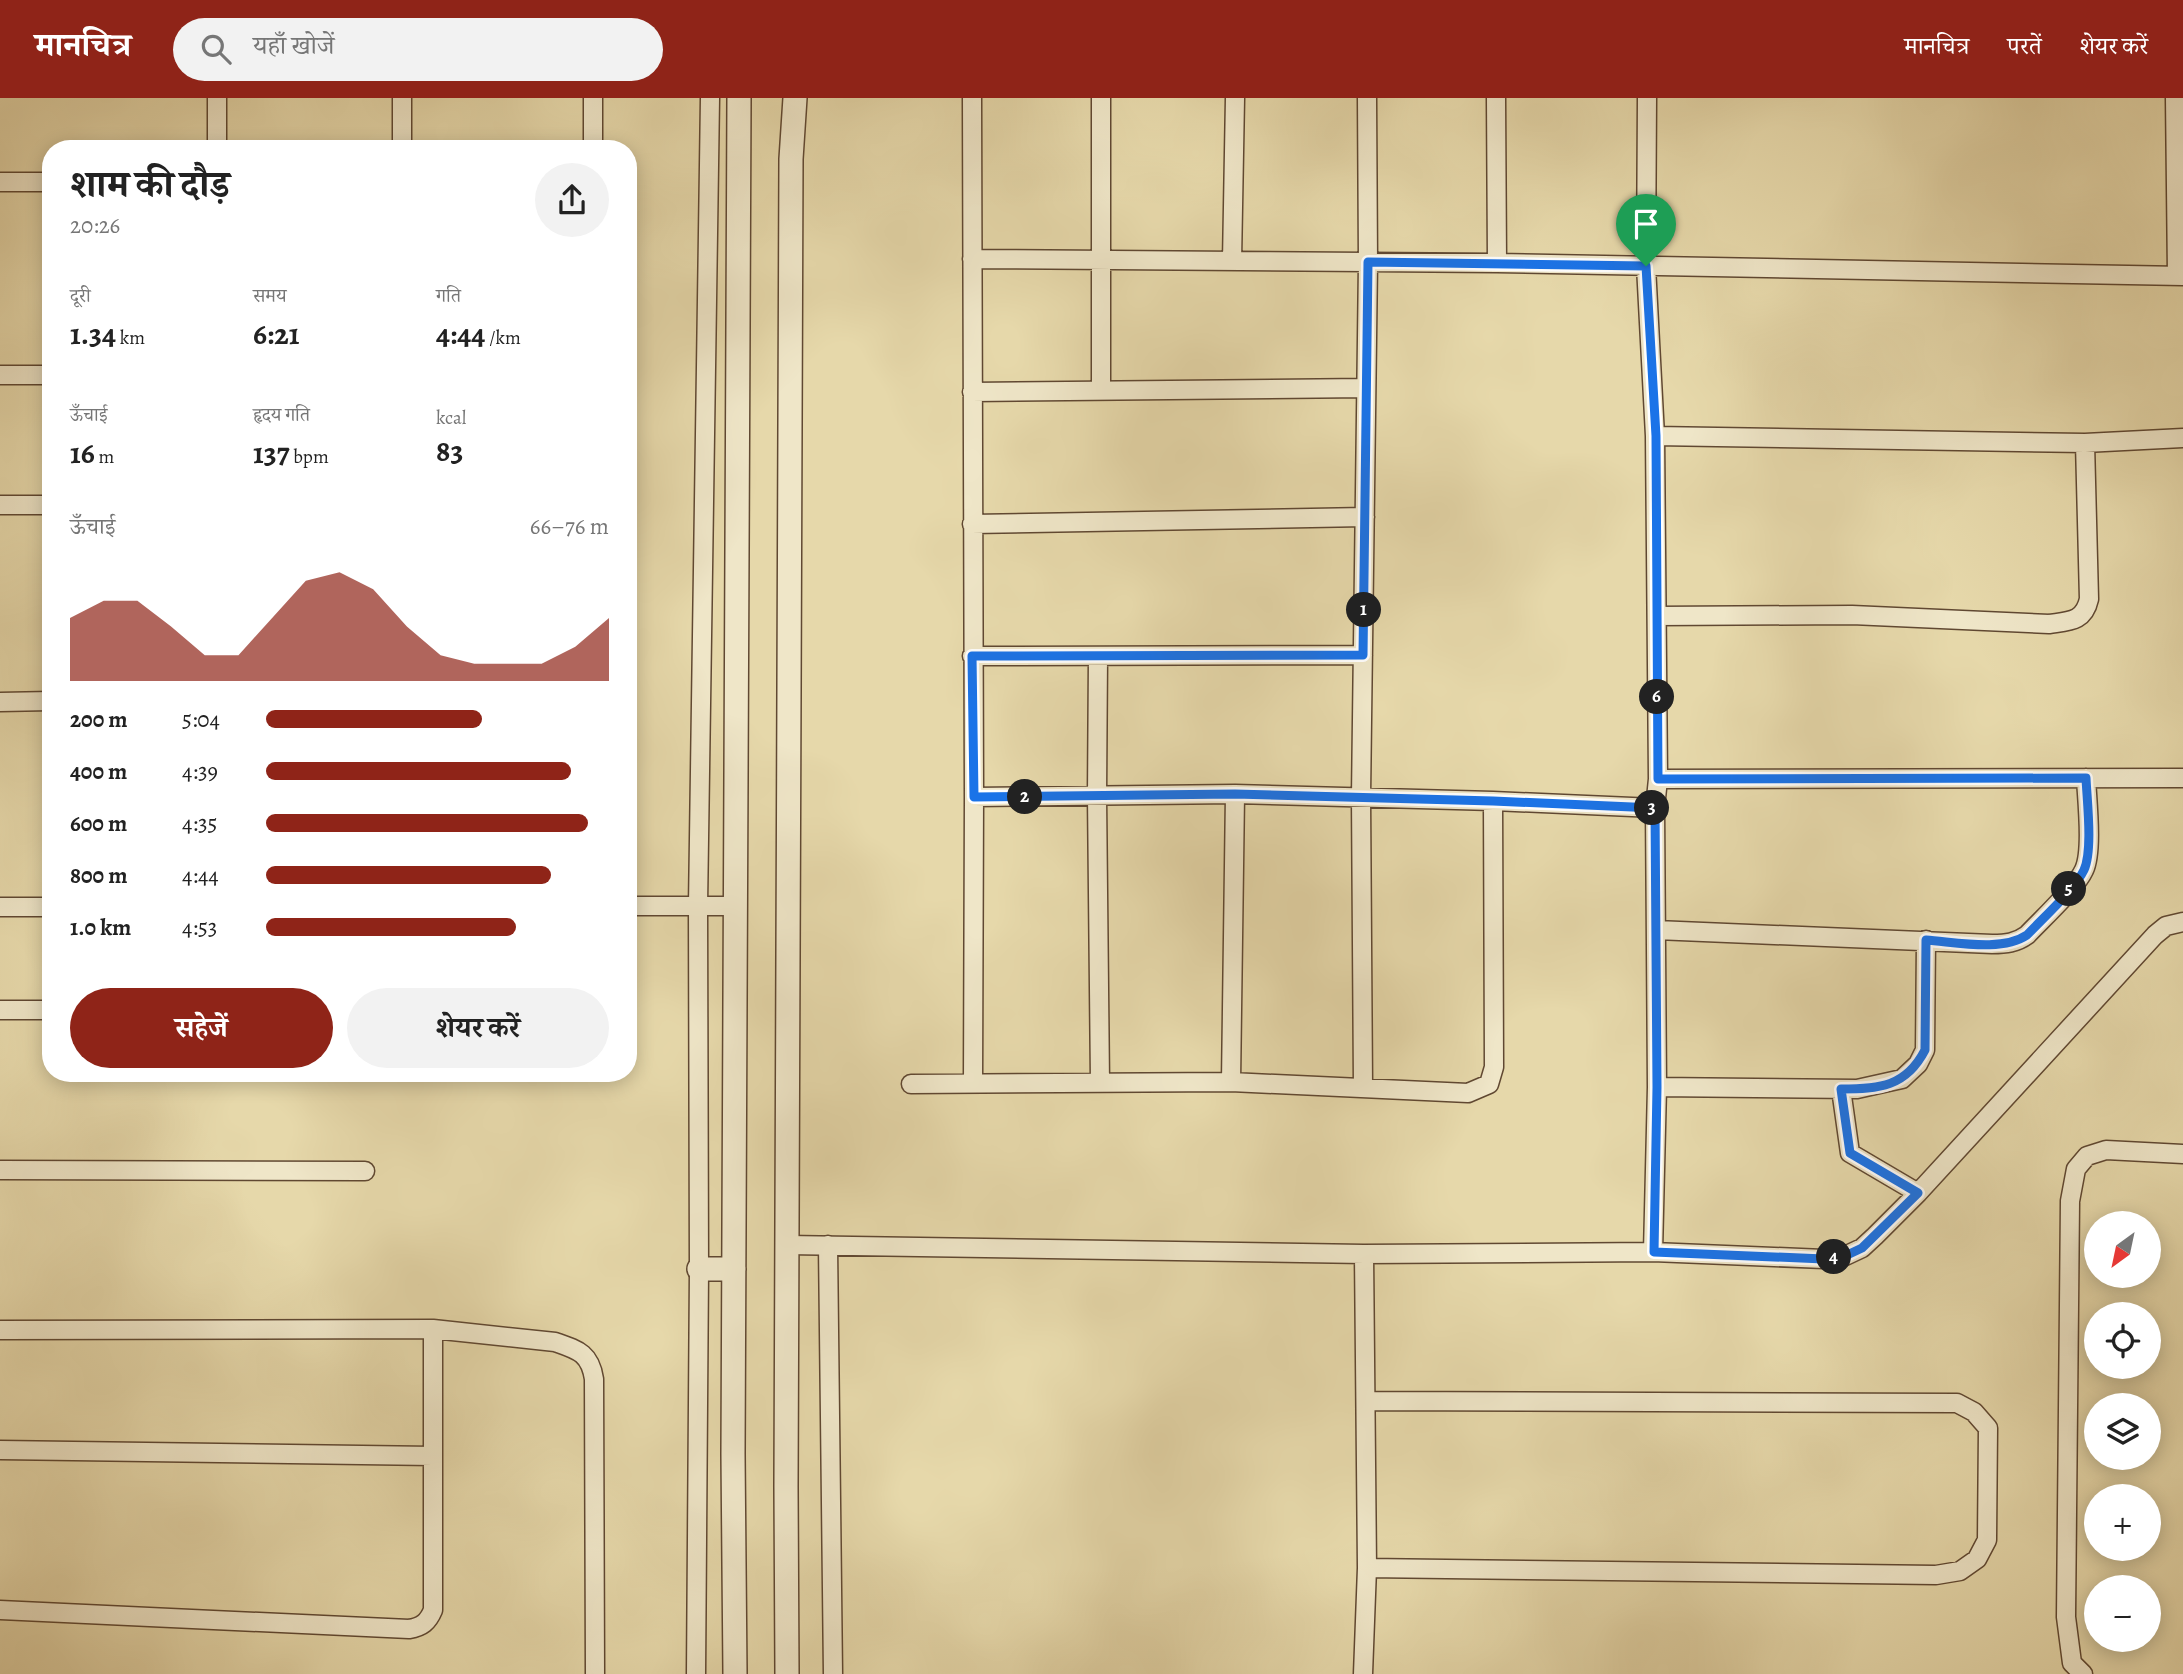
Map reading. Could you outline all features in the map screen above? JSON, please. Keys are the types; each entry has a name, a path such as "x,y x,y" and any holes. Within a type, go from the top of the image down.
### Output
{"street":[{"path":"217,98 217,140"},
{"path":"402,98 402,140"},
{"path":"593,98 593,140"},
{"path":"696,1674 698,906 710,98"},
{"path":"735,1674 734,906 738,98"},
{"path":"787,1674 791,159 795,98"},
{"path":"972,98 973,1083"},
{"path":"1101,98 1101,391"},
{"path":"1232,261 1235,98"},
{"path":"1363,1087 1361,797 1368,262 1367,98"},
{"path":"1496,98 1497,262"},
{"path":"1647,98 1646,266 1656,436 1658,779 1655,808 1657,1087 1654,1252"},
{"path":"972,260 1497,262 2180,276 2175,98"},
{"path":"0,182 42,182"},
{"path":"0,375 42,375"},
{"path":"972,392 1366,388"},
{"path":"1656,436 2085,443 2183,438"},
{"path":"1657,616 1852,615 2049,624 2082,616 2089,599 2085,443"},
{"path":"0,505 42,505"},
{"path":"972,524 1365,517"},
{"path":"972,656 1363,655"},
{"path":"1098,656 1100,1083"},
{"path":"0,702 42,701"},
{"path":"1656,930 2007,944 2019,940 2027,935 2085,869 2088,853 2086,778"},
{"path":"1658,779 2183,778"},
{"path":"974,797 1235,794 1655,808"},
{"path":"1231,1082 1235,794"},
{"path":"911,1084 1231,1082 1468,1093 1489,1084 1494,1066 1493,801"},
{"path":"637,906 734,906"},
{"path":"0,907 42,907"},
{"path":"787,1245 1364,1254 1654,1252 1824,1259 1845,1256 1862,1248 1918,1193 2155,935 2166,926 2183,922"},
{"path":"1657,1087 1841,1089 1870,1087 1902,1079 1918,1065 1925,1050 1926,940"},
{"path":"0,1010 42,1010"},
{"path":"1841,1089 1850,1153 1918,1193"},
{"path":"2083,1674 2072,1662 2066,1618 2070,1200 2076,1169 2087,1156 2106,1150 2183,1154"},
{"path":"0,1170 365,1171"},
{"path":"828,1245 833,1674"},
{"path":"1363,1674 1367,1568 1364,1254"},
{"path":"699,1269 734,1269"},
{"path":"0,1610 418,1628 430,1618 433,1610 433,1329"},
{"path":"0,1330 433,1329 555,1342 586,1356 592,1365 594,1379 595,1674"},
{"path":"1366,1401 1957,1403 1974,1412 1988,1428 1987,1540 1977,1559 1960,1571 1936,1575 1367,1568"},
{"path":"0,1450 433,1456"}],"route":[{"path":"1368,262 1646,266 1656,436 1658,779 2086,778 2088,853 2085,869 2077,881 2027,935 2019,940 2007,944 1992,944 1926,940 1925,1050 1918,1065 1902,1079 1883,1085 1841,1089 1850,1153 1918,1193 1862,1248 1845,1256 1824,1259 1654,1252 1657,1087 1655,808 1235,794 974,797 972,656 1363,655 1368,262"}]}
